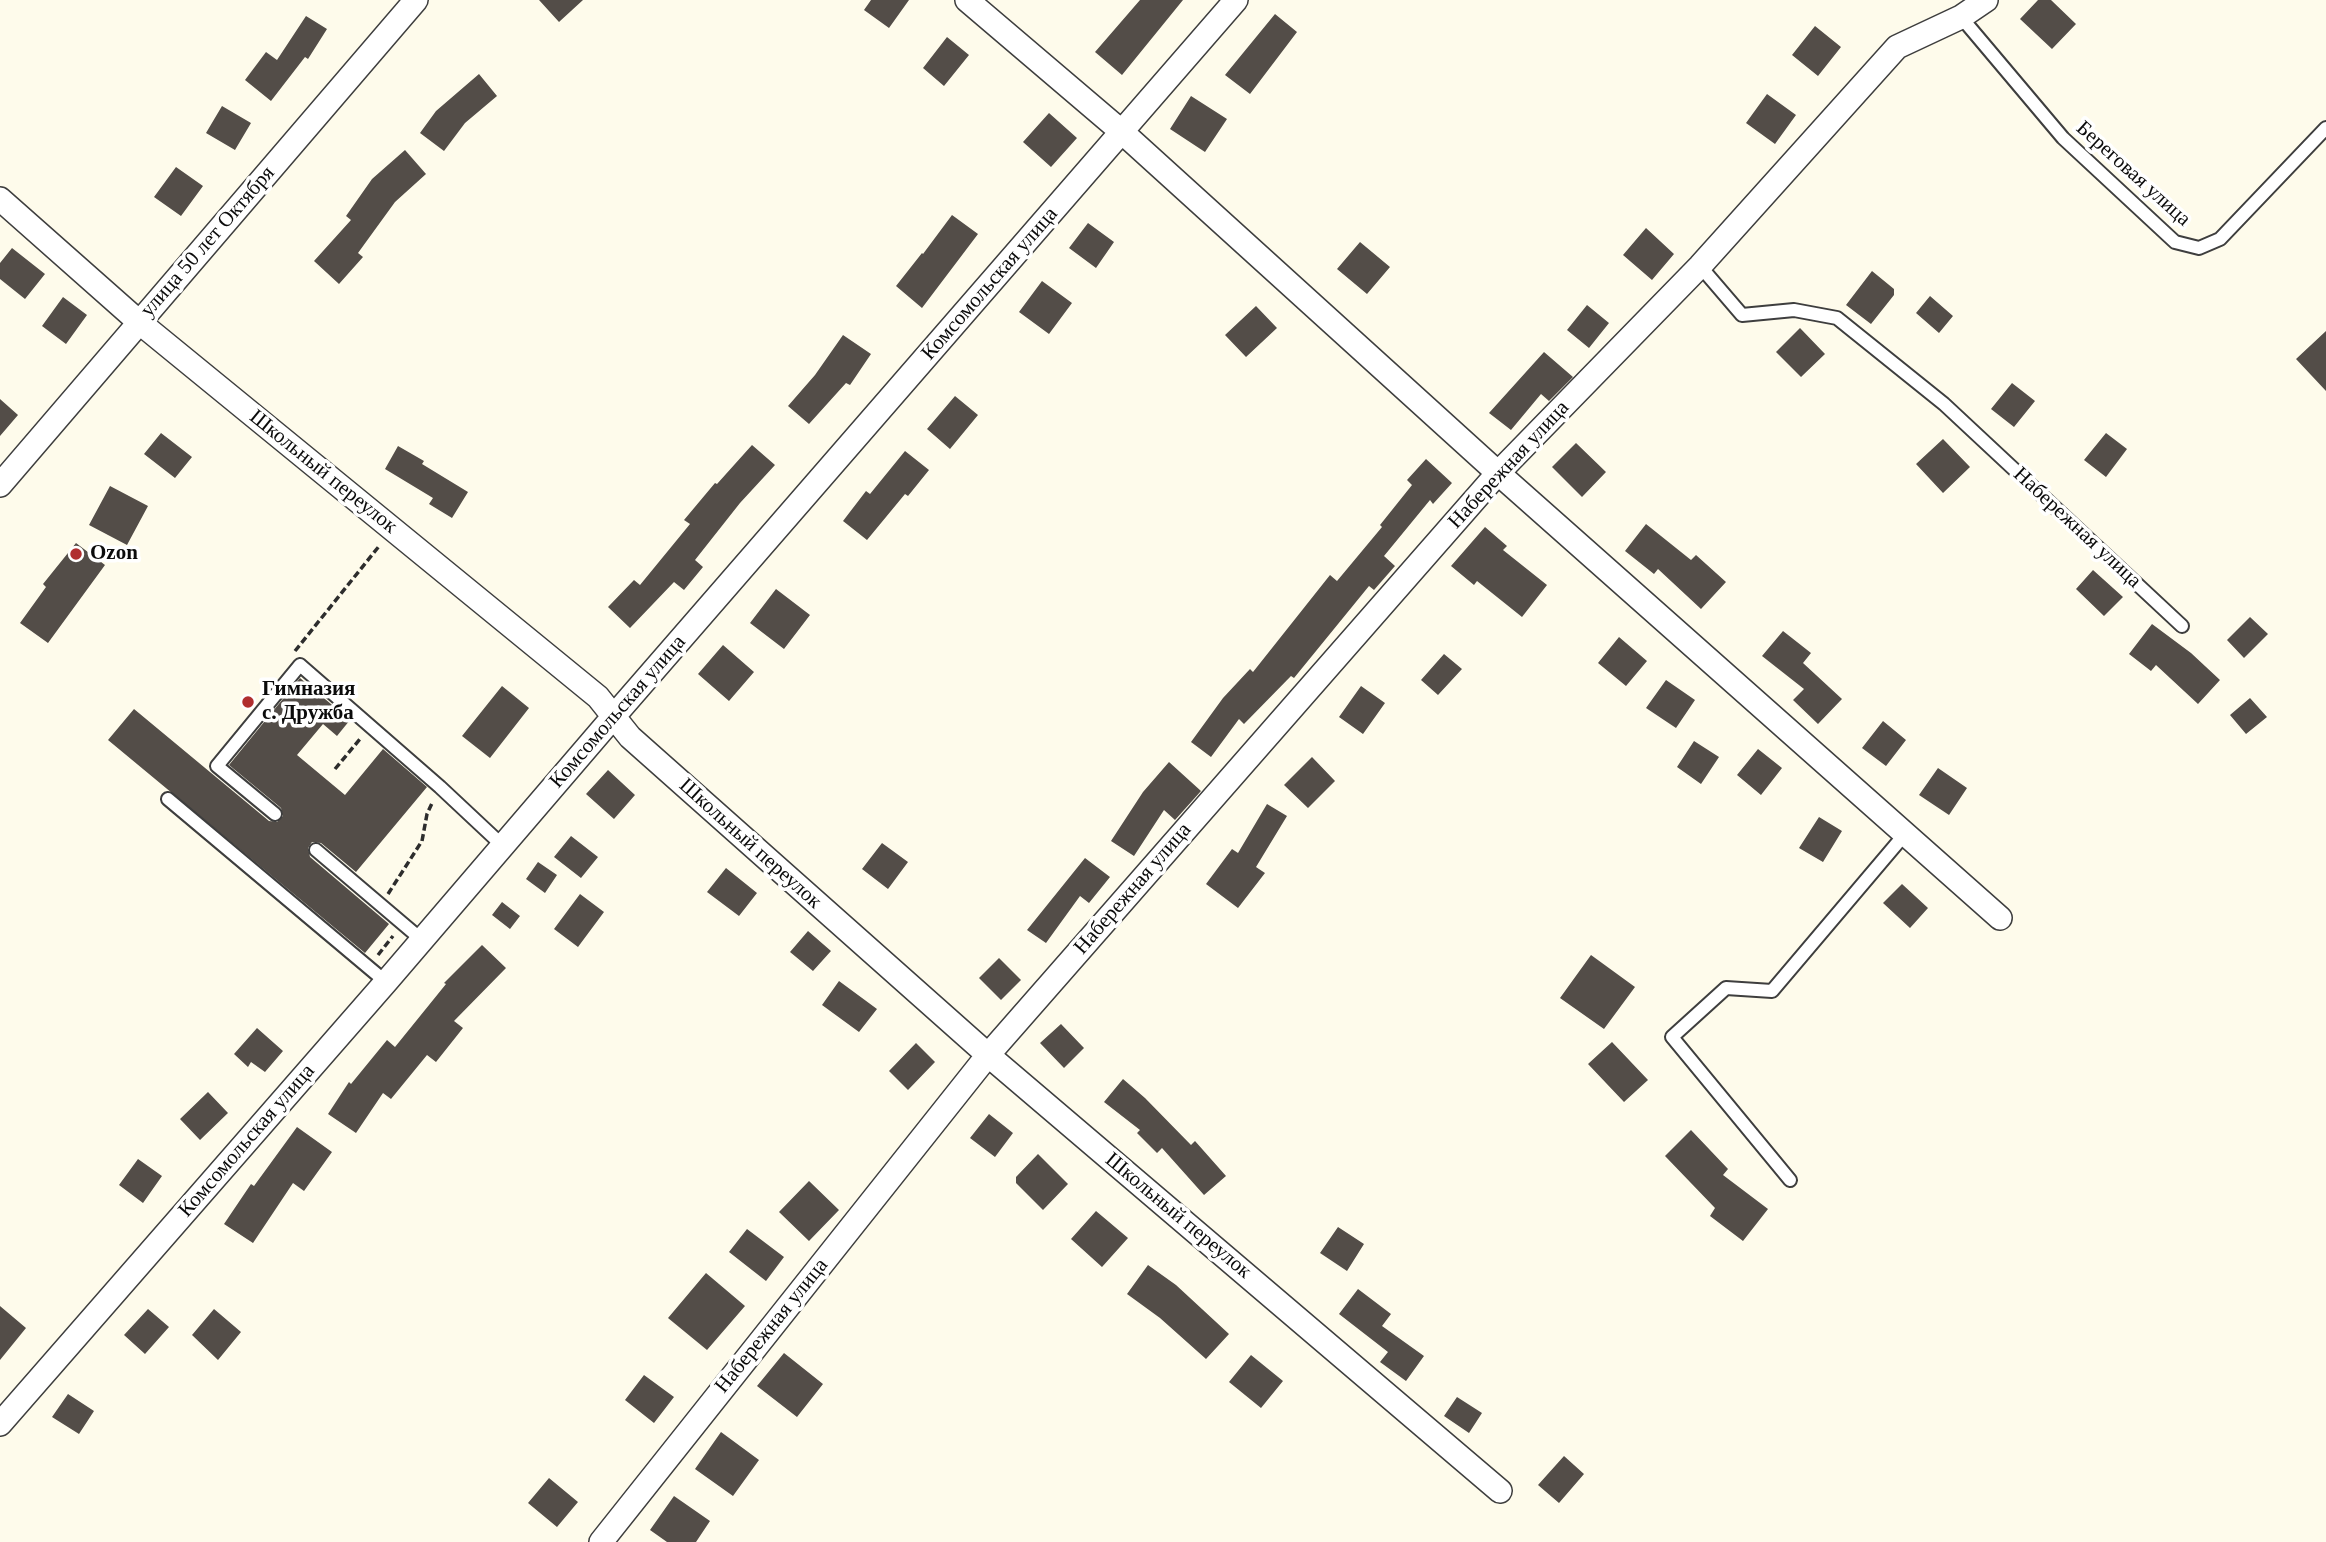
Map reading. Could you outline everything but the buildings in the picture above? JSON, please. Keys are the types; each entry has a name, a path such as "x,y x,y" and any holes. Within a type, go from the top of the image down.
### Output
{"street":[{"name":"улица 50 лет Октября","path":"0,485 416,0"},
{"path":"967,0 1122,132 1498,473 2000,918"},
{"name":"Комсомольская улица","path":"0,1424 1236,0"},
{"name":"Набережная улица","path":"601,1542 988,1055 1498,473 1700,266 1897,47 1961,17 1986,0"},
{"name":"Школьный переулок","path":"0,199 139,322 598,697 630,737 988,1055 1500,1491"}],"lane":[{"name":"Береговая улица","path":"1961,17 2063,138 2175,242 2199,247 2220,239 2326,128"},
{"name":"Набережная улица","path":"1700,266 1742,315 1794,310 1837,318 1944,404 2182,626"},
{"path":"275,814 217,766 300,665 440,787 503,846"},
{"path":"168,799 386,982"},
{"path":"1790,1180 1672,1037 1726,988 1772,991 1905,834"},
{"path":"316,850 422,940"}],"path":[{"path":"300,665 290,657 387,536"},
{"path":"335,769 371,727"},
{"path":"380,904 422,841 427,814 440,787"},
{"path":"368,966 404,924"}],"place":[{"name":"Ozon","path":"76,554"},
{"name":"Гимназия с. Дружба","path":"248,702"}]}
